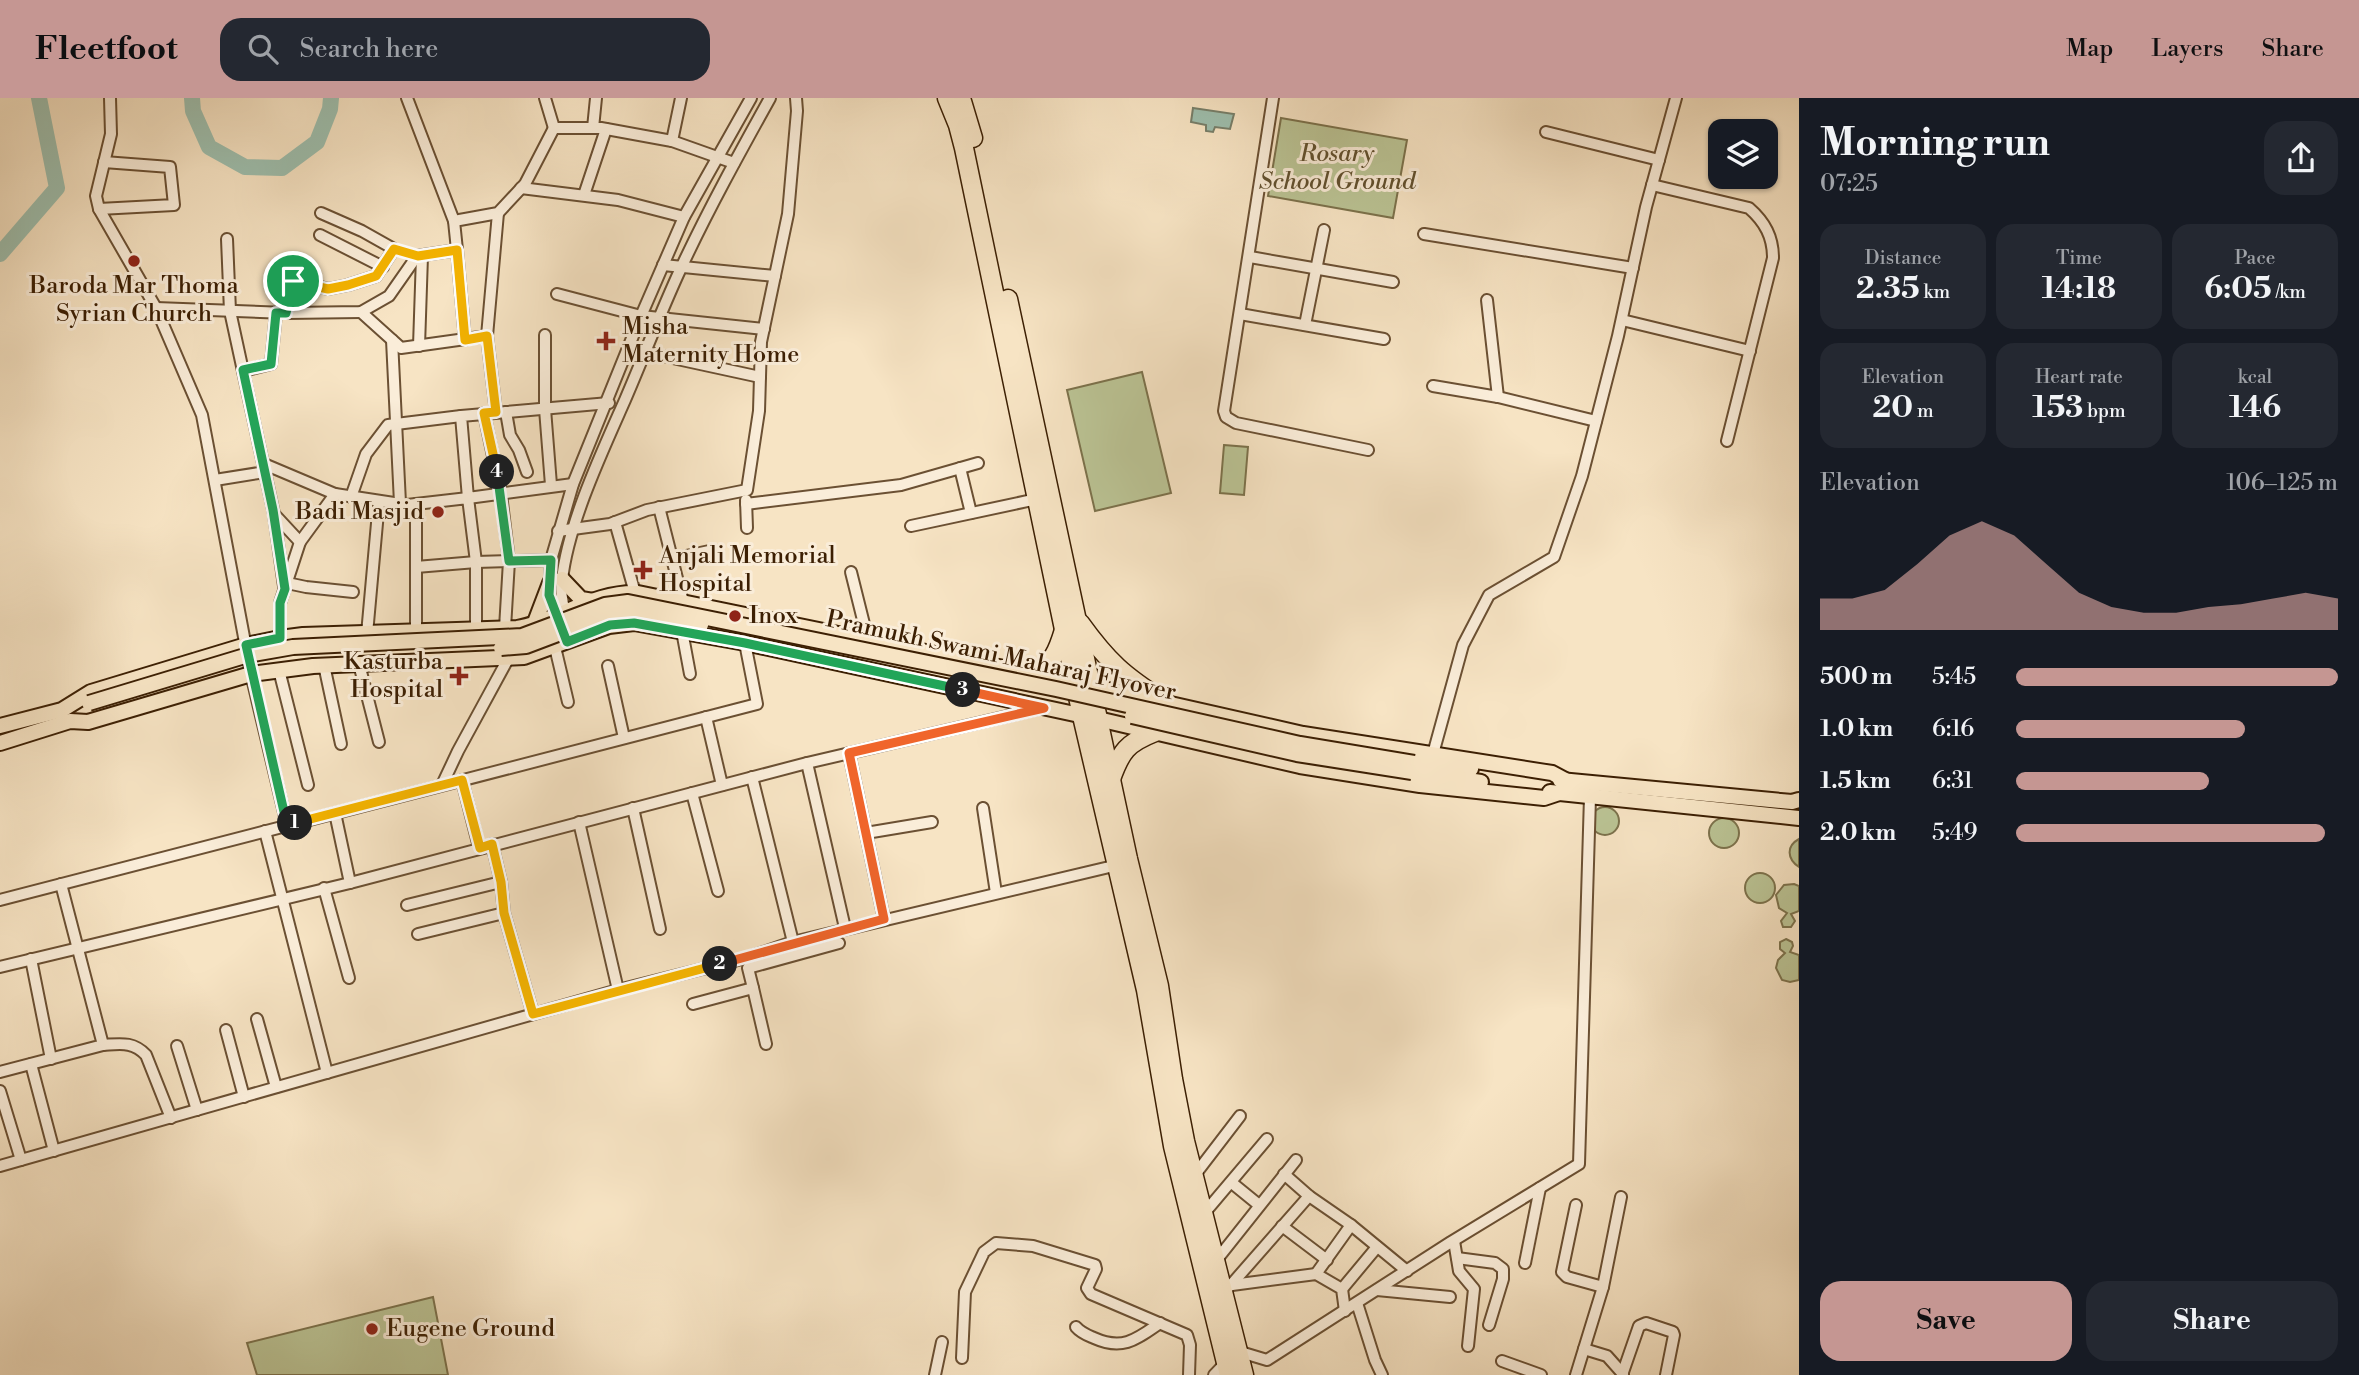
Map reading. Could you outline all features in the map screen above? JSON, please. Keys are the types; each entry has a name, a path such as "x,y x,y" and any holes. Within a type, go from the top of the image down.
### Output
{"highway":[{"path":"947,98 964,148 1037,499 1070,623 1121,673 1165,702"},
{"path":"961,98 972,132 1070,623 1123,864 1171,1134 1197,1218 1226,1286 1227,1366"},
{"path":"1033,674 1046,667 1055,657 1070,623"},
{"path":"1090,717 1111,779 1123,864 1159,986 1173,1079 1194,1176 1197,1218 1227,1366"},
{"path":"1111,779 1119,757 1128,746 1155,732"},
{"path":"1227,1366 1244,1375"}],"main road":[{"path":"534,625 556,581 581,599 593,601"},
{"path":"0,743 66,715 91,692 246,645 303,635 534,625 607,595 635,593 1083,684 1303,734 1552,773 1563,787 1590,797 1799,817"},
{"name":"Pramukh Swami Maharaj Flyover","path":"66,715 248,655 293,647 522,636 604,605 628,602 1056,689 1300,744 1563,787"},
{"path":"0,726 66,715 88,722 251,674 279,670 324,665 524,657 622,623 745,643 1090,717 1300,766 1420,785 1544,798 1563,787 1797,802"}],"street":[{"path":"110,98 111,134 96,196 99,209 156,308 202,415 251,674 287,825"},
{"path":"407,98 454,221 465,340"},
{"path":"454,221 498,213 521,188 554,128 545,98"},
{"path":"593,128 596,98"},
{"path":"672,141 681,98"},
{"path":"556,581 551,560 558,531 573,484 606,402 684,217 751,98"},
{"path":"568,702 566,643 561,614 549,595 659,318 734,163 770,98"},
{"path":"747,528 747,490 759,411 764,329 788,214 796,98"},
{"path":"1273,98 1250,257 1223,404 1226,417 1236,423 1368,450"},
{"path":"1433,754 1463,645 1489,594 1554,557 1582,476 1597,421 1676,98"},
{"path":"554,128 606,129 672,141 734,163"},
{"path":"584,195 606,129"},
{"path":"1546,132 1659,160"},
{"path":"99,209 174,205 170,167 104,162"},
{"path":"1653,185 1749,208 1759,217 1773,244 1773,258 1727,441"},
{"path":"521,188 618,200 684,217"},
{"path":"321,213 394,249 420,256 457,250"},
{"path":"498,213 487,336 509,561 505,628"},
{"path":"1305,326 1324,230"},
{"path":"1424,234 1633,268"},
{"path":"320,235 383,267"},
{"path":"227,239 230,311 265,468 286,586"},
{"path":"243,370 271,364 281,313 293,281 328,289 348,285 376,276 394,249"},
{"path":"156,308 281,313 361,312 389,296 420,256"},
{"path":"419,346 420,256"},
{"path":"1250,257 1393,282"},
{"path":"663,265 775,276"},
{"path":"557,294 641,316 764,329"},
{"path":"1487,300 1498,397"},
{"path":"361,312 401,348 487,336"},
{"path":"1240,314 1384,339"},
{"path":"1622,320 1750,351"},
{"path":"545,335 545,409 551,485"},
{"path":"392,340 400,503"},
{"path":"645,352 760,377"},
{"path":"1433,386 1498,397 1597,421"},
{"path":"351,497 366,454 388,425 396,422 606,402 622,407"},
{"path":"495,412 519,450 527,472"},
{"path":"461,416 476,562 476,629"},
{"path":"746,504 901,485 978,463"},
{"path":"215,480 265,468 335,495 416,504 573,484"},
{"path":"960,468 971,513"},
{"path":"558,531 615,522 659,507 747,490"},
{"path":"280,638 280,603 300,542 335,495"},
{"path":"911,526 1037,499"},
{"path":"367,634 379,501"},
{"path":"416,504 416,632"},
{"path":"659,507 683,602"},
{"path":"273,510 300,542"},
{"path":"615,522 635,593"},
{"path":"672,559 714,550"},
{"path":"416,566 551,560"},
{"path":"851,572 868,640"},
{"path":"286,586 353,592"},
{"path":"682,631 690,674"},
{"path":"0,900 757,704 745,643"},
{"path":"443,785 458,751 508,659"},
{"path":"359,664 380,742"},
{"path":"324,665 341,744"},
{"path":"608,666 624,738"},
{"path":"279,670 308,785"},
{"path":"0,967 350,883 807,763 1044,708"},
{"path":"706,717 722,785"},
{"path":"849,753 884,919"},
{"path":"807,763 845,929"},
{"path":"752,777 793,942"},
{"path":"462,780 480,848"},
{"path":"692,793 718,891"},
{"path":"1227,1366 1267,1360 1579,1164 1590,797"},
{"path":"632,808 660,929"},
{"path":"983,808 996,893"},
{"path":"335,813 350,883"},
{"path":"579,822 618,990"},
{"path":"866,833 932,822"},
{"path":"265,831 327,1073"},
{"path":"492,844 501,882 504,913 533,1014"},
{"path":"0,1166 618,990 746,958 793,942 1123,864"},
{"path":"407,905 501,882"},
{"path":"61,884 103,1045"},
{"path":"324,888 349,978"},
{"path":"418,934 504,913"},
{"path":"766,1044 748,968 839,943"},
{"path":"31,959 51,1059"},
{"path":"692,1004 753,988"},
{"path":"257,1019 276,1087"},
{"path":"226,1030 244,1097"},
{"path":"0,1072 103,1045 139,1046 146,1055 171,1118"},
{"path":"177,1046 197,1110"},
{"path":"31,1064 54,1151"},
{"path":"0,1091 21,1160"},
{"path":"1194,1176 1240,1116"},
{"path":"1197,1218 1232,1183 1267,1139"},
{"path":"1215,1262 1296,1160"},
{"path":"1284,1174 1407,1271"},
{"path":"1232,1183 1259,1205"},
{"path":"1525,1263 1540,1188"},
{"path":"1226,1286 1309,1196"},
{"path":"1576,1375 1603,1287 1621,1197"},
{"path":"1576,1205 1562,1272 1567,1277 1603,1287"},
{"path":"1316,1275 1351,1225"},
{"path":"1282,1226 1326,1260"},
{"path":"1454,1241 1461,1275 1474,1289 1468,1346"},
{"path":"962,1359 965,1292 984,1252 996,1243 1033,1246 1095,1265 1096,1269 1087,1288 1091,1294 1187,1335 1190,1345 1189,1375"},
{"path":"1345,1311 1342,1289 1377,1247"},
{"path":"1457,1258 1495,1263 1503,1269 1503,1279 1489,1325"},
{"path":"1226,1286 1316,1275 1342,1289"},
{"path":"1377,1290 1450,1297"},
{"path":"1357,1303 1382,1375"},
{"path":"1076,1326 1081,1332 1114,1345 1139,1337 1160,1323"},
{"path":"1622,1374 1639,1326 1647,1323 1673,1332 1675,1340 1666,1375"},
{"path":"935,1375 942,1342"},
{"path":"1584,1349 1607,1356 1622,1374"},
{"path":"1502,1361 1541,1375"}],"green space":[{"name":"Rosary School Ground","path":"1281,118 1407,140 1393,218 1268,196"},
{"path":"1142,372 1171,493 1095,511 1067,390"},
{"path":"1224,445 1248,447 1244,495 1220,493"},
{"path":"1605,807 1615,811 1619,821 1615,831 1605,835 1595,831 1591,821 1595,811"},
{"path":"1724,818 1735,822 1739,833 1735,844 1724,848 1713,844 1709,833 1713,822"},
{"path":"1799,839 1799,867 1790,856 1790,849"},
{"path":"1760,873 1771,877 1775,888 1771,899 1760,903 1749,899 1745,888 1749,877"},
{"path":"1784,885 1799,886 1799,911 1791,914 1795,921 1791,927 1783,927 1781,921 1787,913 1779,908 1776,895"},
{"path":"1786,939 1792,942 1790,952 1799,955 1799,980 1790,982 1782,980 1776,968 1778,960 1785,953 1780,949 1780,942"},
{"name":"Eugene Ground","path":"433,1297 448,1375 257,1375 247,1343"}],"shaded area":[{"path":"1193,108 1234,114 1230,129 1215,127 1213,132 1206,131 1206,125 1191,122"}],"waterway":[{"path":"0,254 57,188 39,98"},
{"path":"192,98 193,111 209,147 245,167 282,168 317,142 330,109 331,98"}],"place":[{"name":"Baroda Mar Thoma Syrian Church","path":"134,261"},
{"name":"Misha Maternity Home","path":"606,341"},
{"name":"Badi Masjid","path":"438,512"},
{"name":"Anjali Memorial Hospital","path":"643,570"},
{"name":"Inox","path":"735,616"},
{"name":"Kasturba Hospital","path":"459,676"},
{"name":"Eugene Ground","path":"372,1329"}],"route":[{"path":"394,249 418,256 457,250 465,340 487,336 496,412 484,413 501,494 509,561 551,560 549,595 567,642 610,625 634,623 745,643 1044,708 849,753 884,919 533,1014 504,913 501,882 492,844 480,848 462,780 287,825 246,645 280,638 280,603 285,589 273,510 243,370 271,364 276,313 286,313 293,281 328,289 376,276 394,249"}]}
